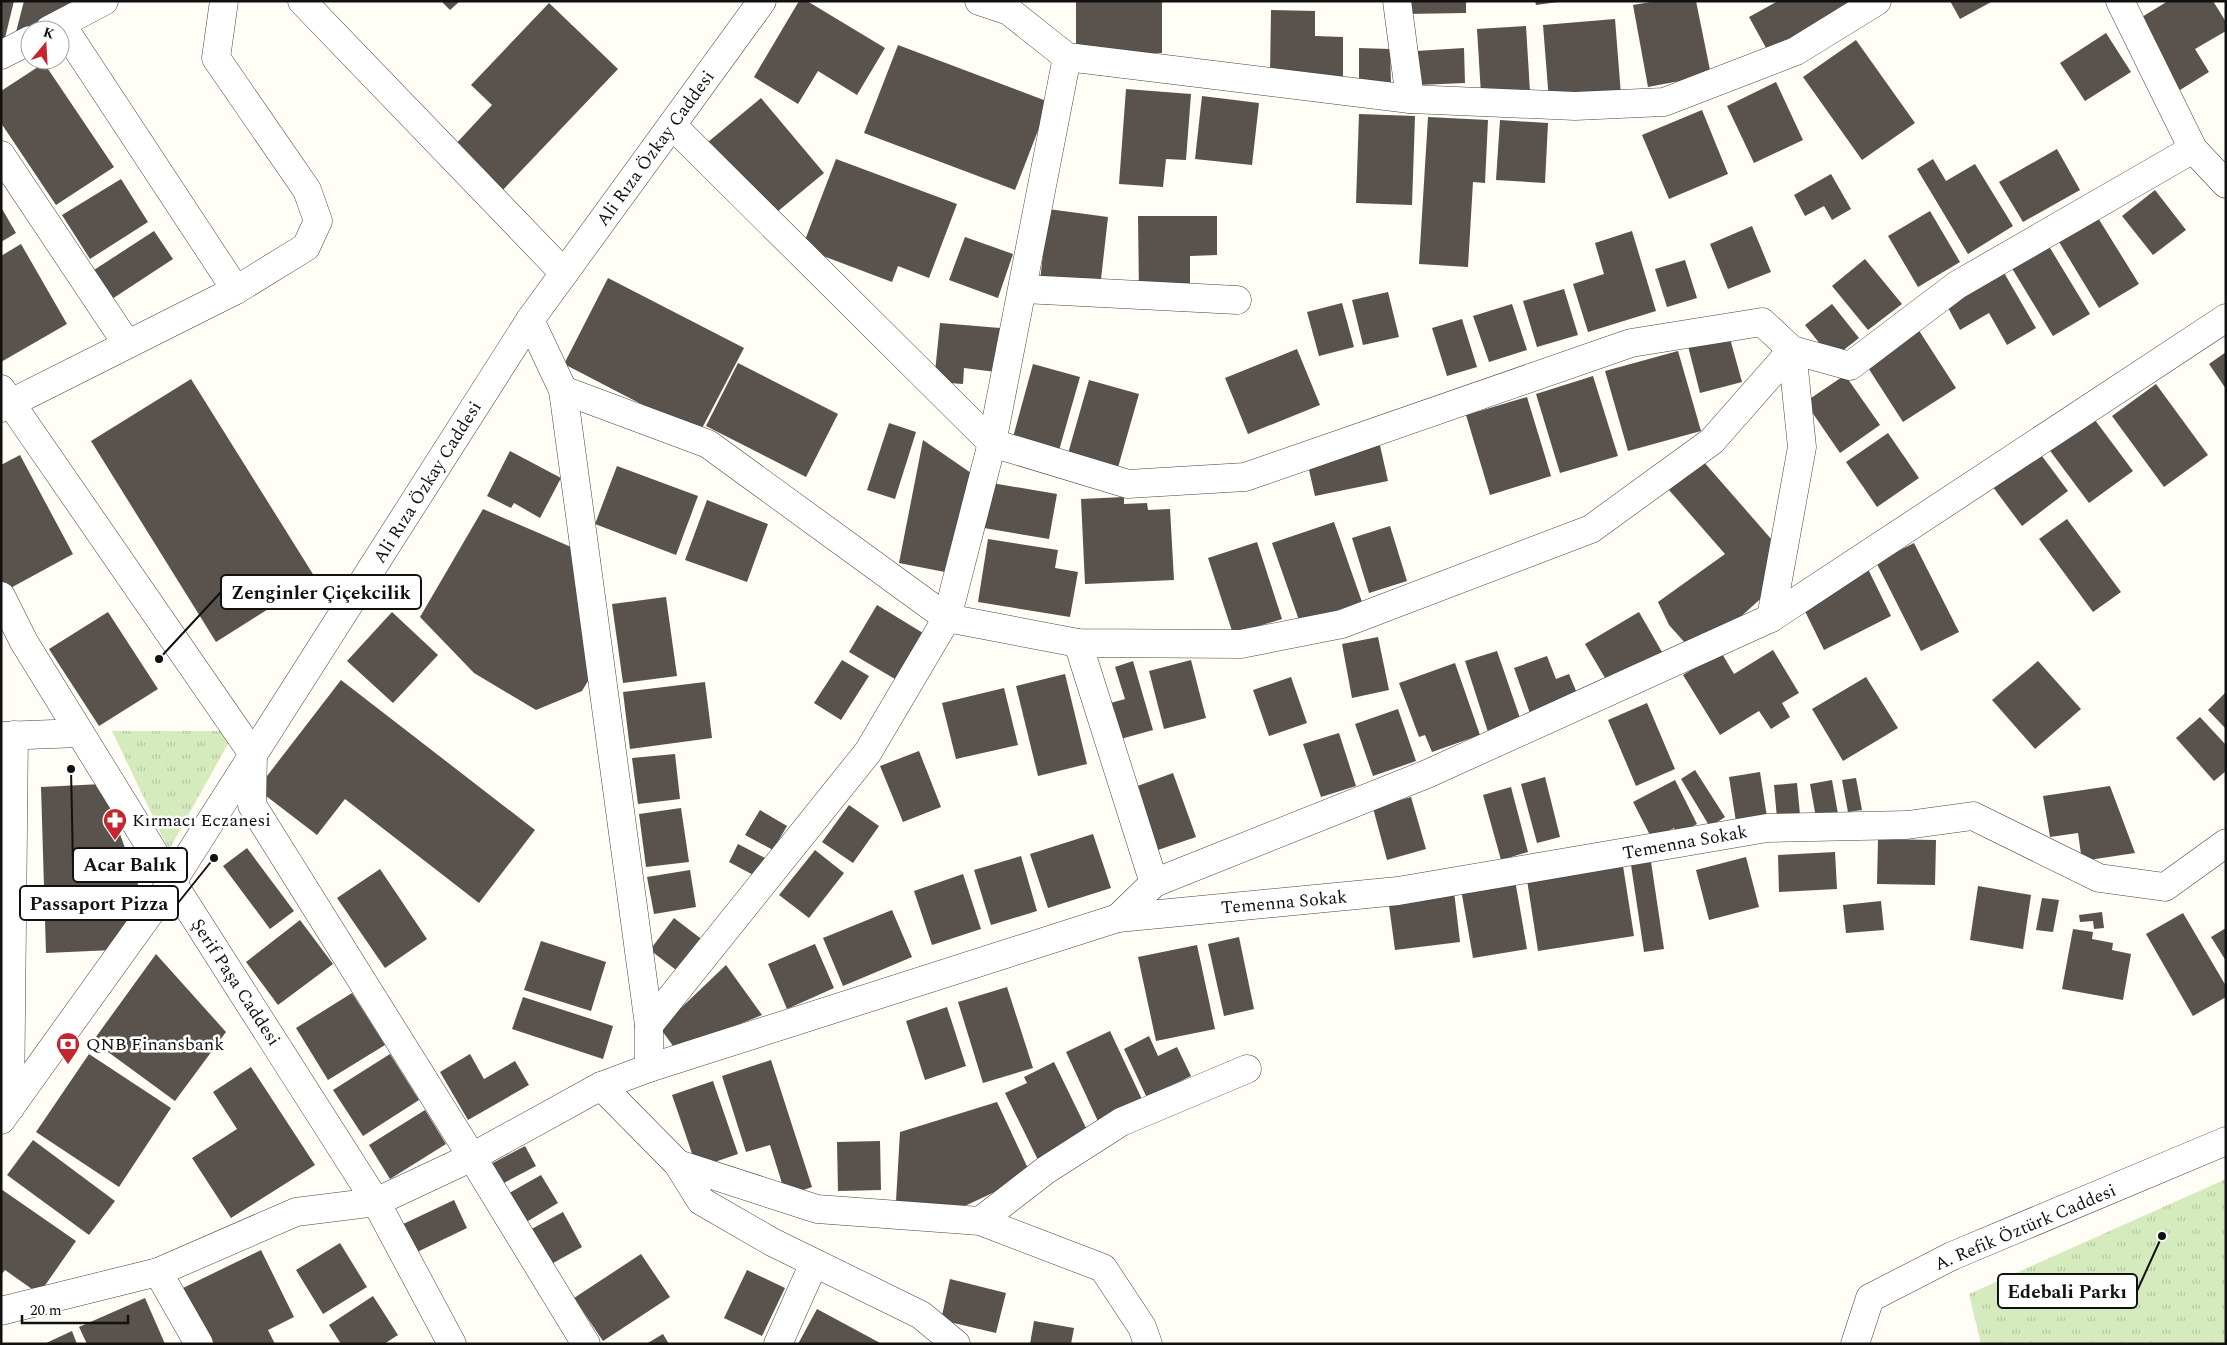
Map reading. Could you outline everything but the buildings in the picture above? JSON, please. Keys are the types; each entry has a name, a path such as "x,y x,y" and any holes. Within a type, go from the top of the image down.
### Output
{"street":[{"path":"68,20 104,1"},
{"path":"224,1 216,58 307,190 318,220 306,247 236,290 127,344 4,400 254,754 252,805 472,1157 586,1344"},
{"path":"302,1 564,273"},
{"name":"Ali Rıza Özkay Caddesi","path":"6,1114 172,882 530,320 762,1"},
{"path":"979,1 1010,6 1068,57 1410,99 1576,106 1664,102 1796,51 1875,2"},
{"path":"1397,1 1410,99"},
{"path":"2120,1 2193,149 2226,184"},
{"path":"1,55 20,45"},
{"path":"70,49 236,290"},
{"path":"649,1025 868,752 948,618 992,443 1068,57"},
{"path":"672,125 992,443 1128,484 1245,477 1631,343 1762,322 1792,350 1850,366 1957,285 2193,149"},
{"path":"1,155 127,344"},
{"path":"1023,289 1237,300"},
{"path":"1,1310 158,1272 296,1212 376,1202 472,1157 601,1086 649,1068 1118,918 1154,883 1427,774 1771,618 2226,318"},
{"path":"530,320 563,390 649,1025 649,1068"},
{"path":"1771,618 1802,447 1792,350"},
{"path":"563,390 708,444 948,618 1078,643 1241,644 1342,624 1591,529 1712,441 1792,350"},
{"name":"Şerif Paşa Caddesi","path":"1,596 24,642 172,882 376,1202 452,1344"},
{"path":"1078,643 1154,883"},
{"path":"6,1114 8,736 80,733"},
{"name":"Temenna Sokak","path":"1118,918 1398,891 1767,828 1907,825 1973,816 2099,878 2165,888 2226,843"},
{"path":"980,1221 1046,1170 1121,1122 1247,1070"},
{"path":"601,1086 678,1164 701,1201 772,1242 921,1315 956,1344"},
{"name":"A. Refik Öztürk Caddesi","path":"1855,1344 1870,1298 1952,1256 2226,1141"},
{"path":"678,1164 817,1209 980,1221 1103,1268 1142,1327 1148,1344"},
{"path":"778,1344 814,1262"},
{"path":"158,1272 199,1344"}],"green space":[{"path":"112,731 235,731 169,850"},
{"path":"2226,1179 2226,1344 1981,1344 1969,1294"}],"place":[{"name":"Zenginler Çiçekcilik","path":"159,659"},
{"name":"Acar Balık","path":"71,769"},
{"name":"Kırmacı Eczanesi","path":"115,841"},
{"name":"Passaport Pizza","path":"214,858"},
{"name":"QNB Finansbank","path":"68,1065"},
{"name":"Edebali Parkı","path":"2162,1236"}]}
